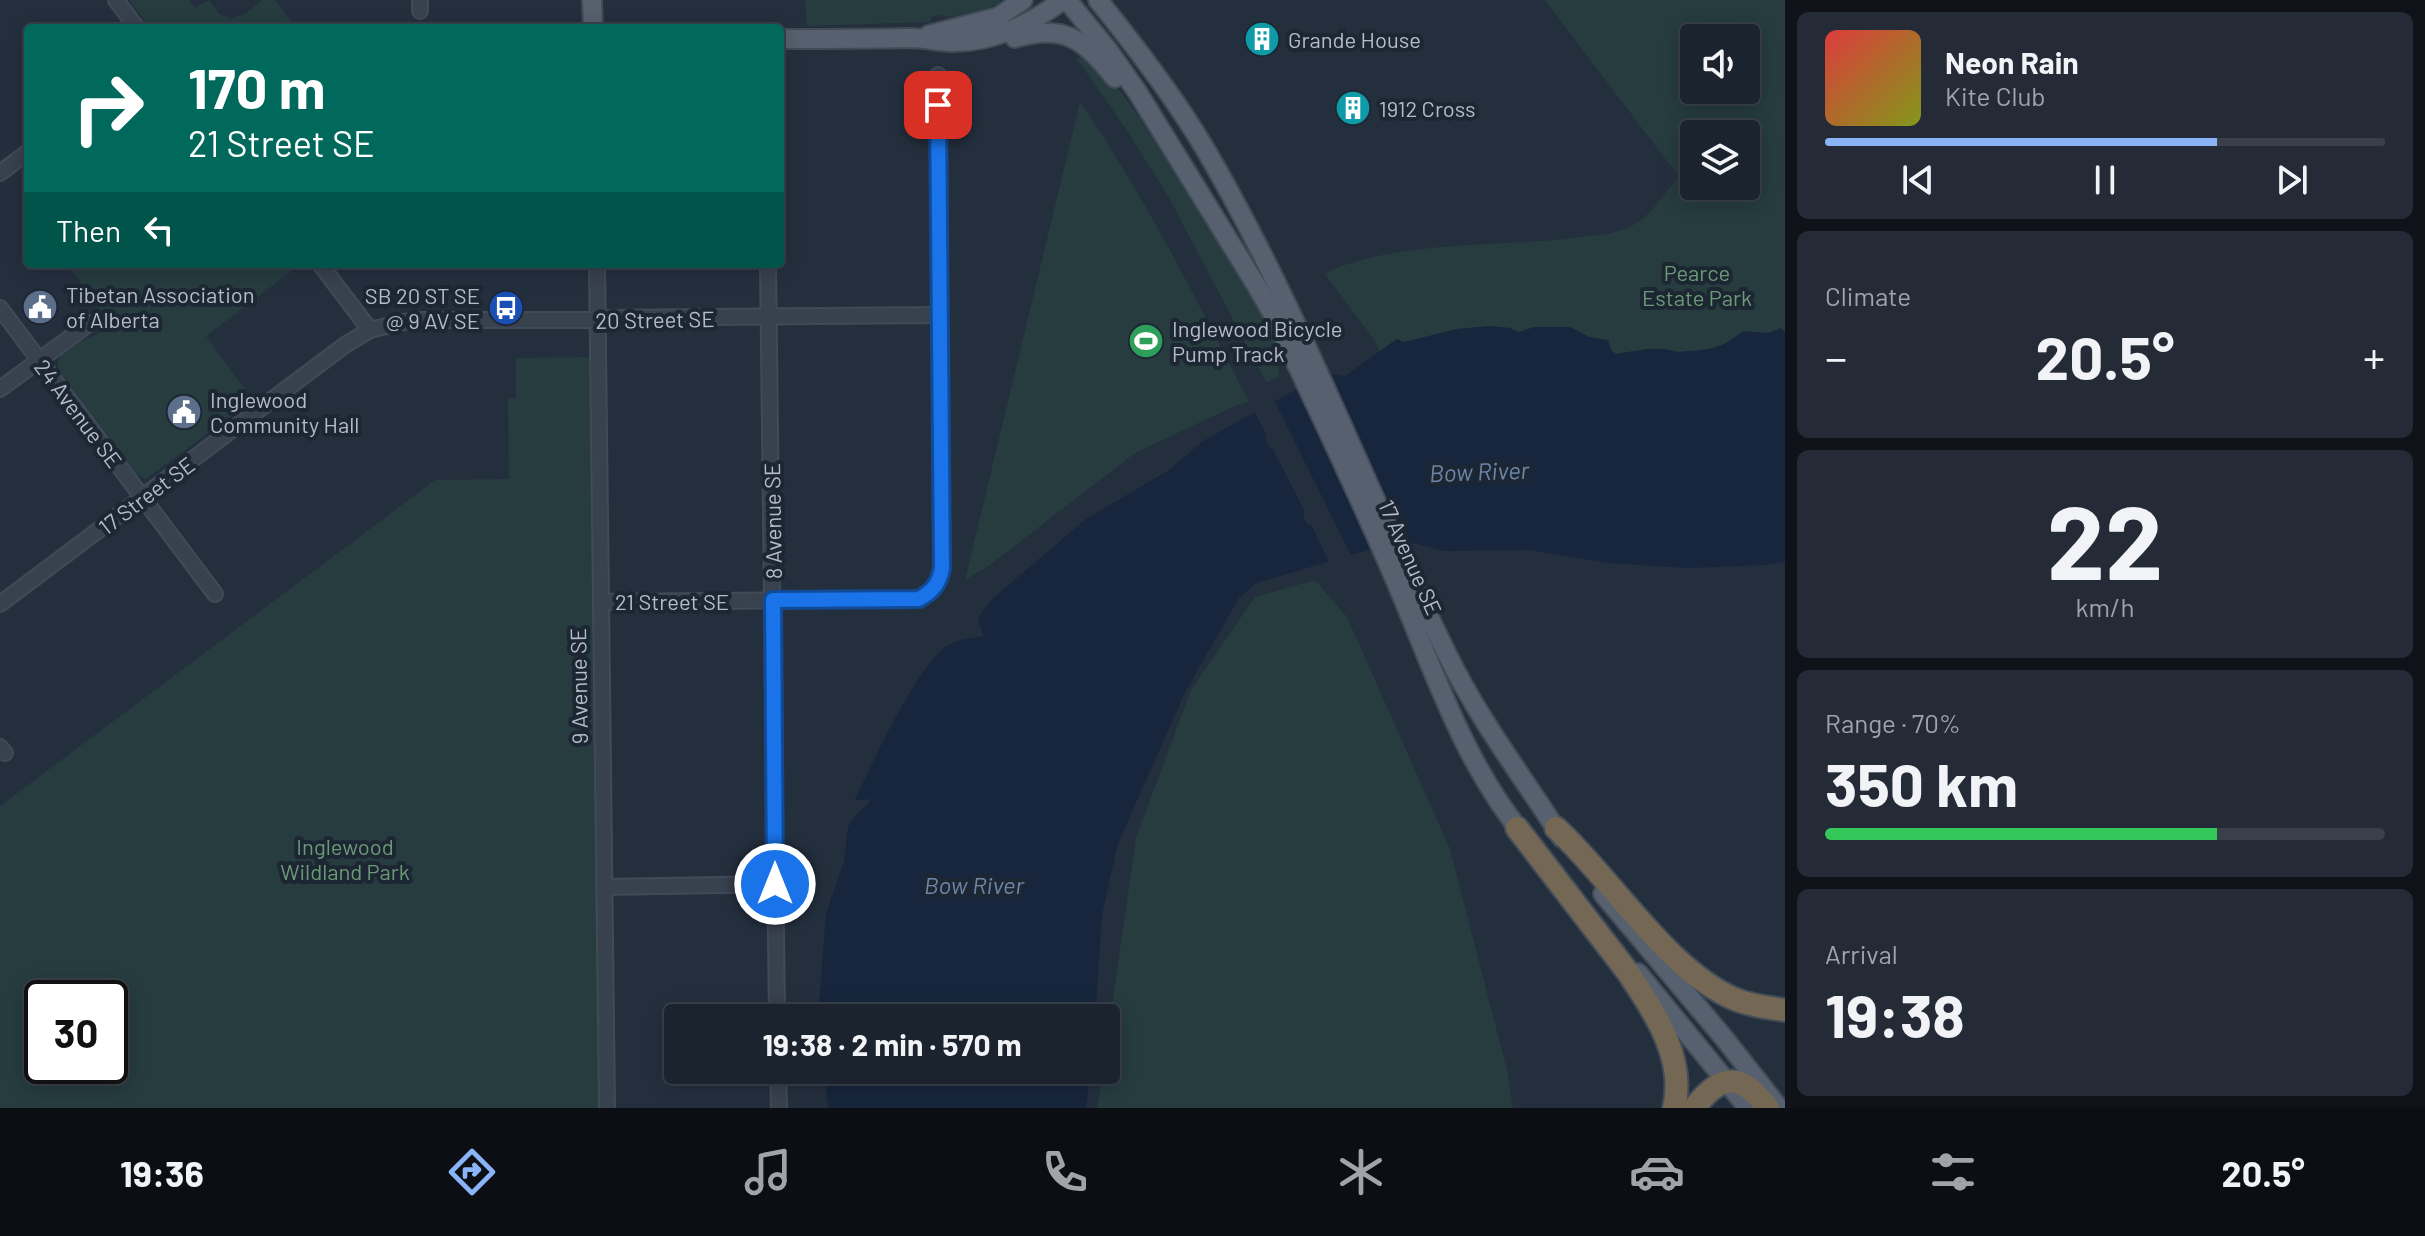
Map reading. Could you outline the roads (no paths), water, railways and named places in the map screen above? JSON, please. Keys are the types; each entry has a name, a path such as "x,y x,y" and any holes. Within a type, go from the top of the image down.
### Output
{"highway":[{"path":"1517,828 1643,996 1671,1051 1678,1082 1674,1108"},
{"path":"1556,828 1684,965 1737,1001 1785,1010"},
{"path":"1694,1108 1712,1088 1727,1081 1754,1090 1768,1108"}],"main road":[{"path":"592,0 593,24"},
{"path":"917,38 998,17 1023,0"},
{"path":"955,42 995,35 1018,27 1065,0"},
{"name":"17 Avenue SE","path":"1065,0 1131,82 1304,362"},
{"name":"17 Avenue SE","path":"1098,0 1159,78 1203,146 1271,271 1304,362 1395,560 1464,688 1511,764 1591,879 1715,1026 1779,1108"},
{"path":"784,39 917,38 984,44 1037,32 1066,34 1106,67 1172,148"},
{"name":"17 Avenue SE","path":"1395,560 1455,720 1481,771 1517,828 1748,1108"}],"street":[{"path":"116,0 134,24"},
{"path":"938,75 940,315"},
{"path":"0,173 24,155"},
{"path":"323,268 370,330"},
{"name":"9 Avenue SE","path":"597,268 607,1108"},
{"name":"8 Avenue SE","path":"768,268 777,1004"},
{"name":"24 Avenue SE","path":"0,308 215,594"},
{"name":"20 Street SE","path":"370,330 423,320 940,315"},
{"name":"21 Street SE","path":"601,602 919,599 932,592 942,568 940,315"},
{"path":"0,389 90,323"},
{"name":"17 Street SE","path":"0,604 311,370 370,330"},
{"path":"604,887 775,884"},
{"path":"778,1084 779,1108"}],"water":[{"name":"Bow River","path":"1489,326 1519,332 1534,327 1570,327 1589,337 1608,340 1616,354 1655,349 1677,352 1705,350 1726,343 1743,331 1768,333 1781,328 1785,333 1785,562 1688,568 1609,563 1528,550 1444,551 1414,543 1368,550 1256,583 1239,598 1185,692 1117,846 1102,915 1096,1004 819,1004 826,913 844,861 848,827 870,802 868,799 854,801 897,714 925,669 939,653 952,643 983,636 978,618 992,599 1086,519 1169,470 1203,441 1297,389 1334,374 1345,376 1397,339 1404,342 1457,329"},
{"path":"825,1084 1089,1084 1086,1108 828,1108"}],"place":[{"name":"Grande House","path":"1262,39"},
{"name":"1912 Cross","path":"1353,108"},
{"name":"Tibetan Association of Alberta","path":"40,307"},
{"name":"SB 20 ST SE @ 9 AV SE","path":"506,308"},
{"name":"Inglewood Bicycle Pump Track","path":"1146,341"},
{"name":"Inglewood Community Hall","path":"184,412"}],"park label":[{"name":"Pearce Estate Park","path":"1697,284"},
{"name":"Inglewood Wildland Park","path":"345,858"}]}
